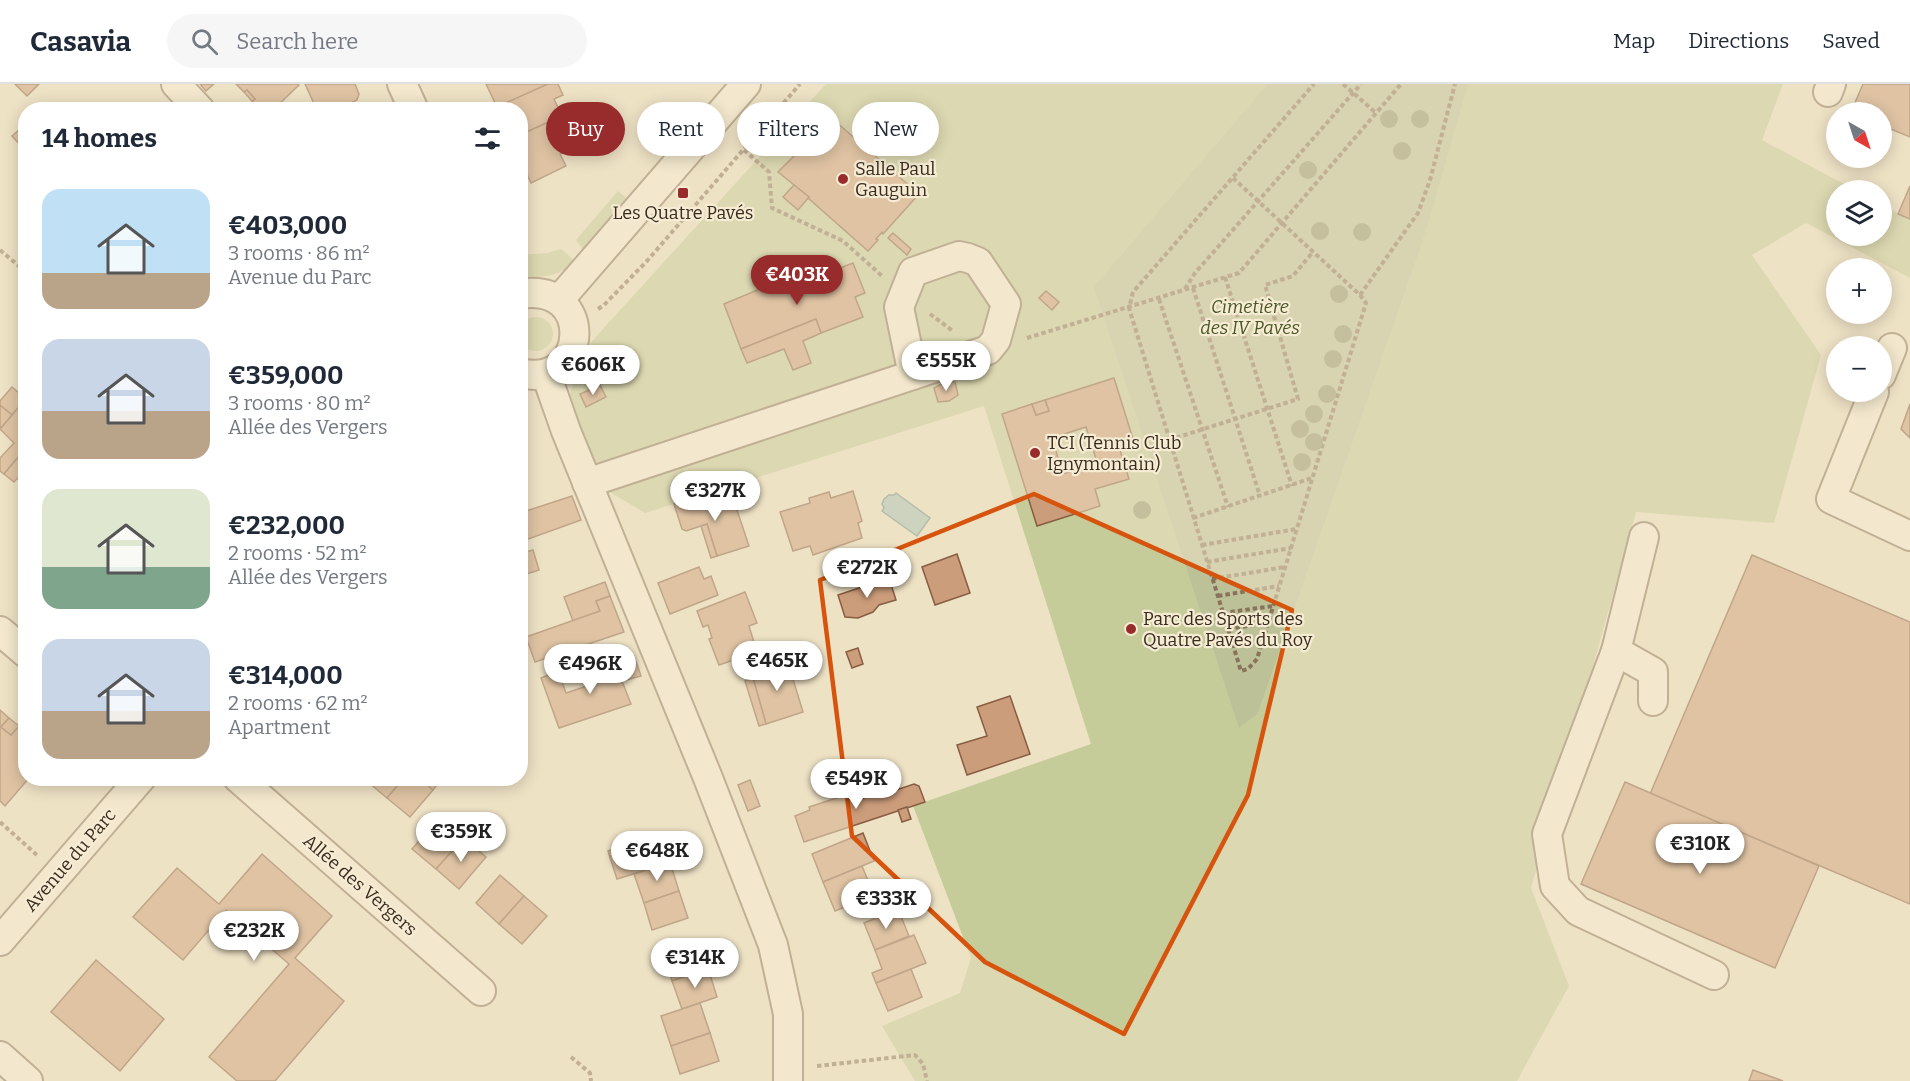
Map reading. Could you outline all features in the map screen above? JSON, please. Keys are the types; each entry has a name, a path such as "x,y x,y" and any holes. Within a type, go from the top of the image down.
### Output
{"street":[{"path":"176,84 193,102"},
{"path":"402,84 410,102"},
{"path":"566,311 746,84"},
{"path":"587,483 977,354 996,340 1006,304 978,262 959,256 913,272 899,307 913,375"},
{"path":"528,294 541,293 566,311 576,335 567,359 557,368 533,373 566,431 708,778 773,945 788,1014 789,1079"},
{"path":"1870,402 1831,499 1910,536"},
{"path":"1644,537 1616,651 1547,834 1555,886 1578,911 1714,975"},
{"path":"1616,651 1653,672 1653,701"},
{"name":"Avenue du Parc","path":"0,941 134,786"},
{"name":"Allée des Vergers","path":"247,786 481,991"},
{"path":"0,1056 28,1081"}],"path":[{"path":"785,102 800,84"},
{"path":"1233,178 1366,303 1257,659 1248,669 1241,671 1129,308 1133,292 1314,84"},
{"path":"1343,84 1376,113"},
{"path":"1185,290 1195,273 1361,84"},
{"path":"751,156 769,172 772,208 843,241 903,294 959,335 977,354 1239,273 1401,84"},
{"path":"1360,295 1419,213 1455,84"},
{"path":"566,311 604,306 647,261 739,156"},
{"path":"0,250 18,265"},
{"path":"1169,440 1298,399 1265,285 1293,276 1313,252"},
{"path":"1225,277 1292,486"},
{"path":"1193,288 1260,496"},
{"path":"1160,299 1228,507"},
{"path":"1193,518 1312,478"},
{"path":"1202,545 1297,529"},
{"path":"1207,562 1291,548"},
{"path":"1212,579 1285,567"},
{"path":"1218,596 1279,586"},
{"path":"1223,613 1273,606"},
{"path":"1227,629 1268,623"},
{"path":"0,822 44,861"},
{"path":"789,1079 804,1068 915,1055 923,1064 927,1081"},
{"path":"571,1057 590,1073 591,1081"}],"highlighted area":[{"path":"1034,494 1292,610 1248,795 1124,1034 985,962 852,836 820,580"}],"green space":[{"path":"826,84 1268,84 1240,727 1258,714 1422,244 1465,84 1783,84 1762,140 1836,180 1826,180 1826,234 1806,223 1752,255 1821,355 1774,523 1636,512 1531,888 1569,986 1517,1081 915,1081 882,1026 960,993 971,958 913,806 1091,744 984,406 645,513 603,488 568,401 575,377 592,341 760,156 840,156 840,102 810,102"},
{"name":"Cimetière des IV Pavés","path":"1268,84 1468,84 1422,244 1258,714 1239,728 1094,287"},
{"path":"618,191 629,200 584,251 576,240"},
{"path":"1892,210 1910,219 1910,278 1892,268 1892,258 1872,258 1849,246 1892,246"},
{"path":"561,249 575,261 550,276 528,276 528,254"},
{"path":"542,318 552,328 552,340 548,346 536,351 528,349 528,319"}],"water":[{"path":"896,493 930,518 917,536 882,511 884,499"}],"building":[{"path":"15,84 39,84 27,96"},
{"path":"200,84 214,84 206,91"},
{"path":"236,84 299,85 281,102 253,102 255,99 247,90 244,92"},
{"path":"305,84 355,84 359,94 357,100 353,102 313,102"},
{"path":"486,84 548,84 508,102 495,102"},
{"path":"548,84 558,84 563,95 554,99 555,102 546,102 546,123 528,131 528,102 508,102"},
{"path":"1863,84 1910,84 1910,137 1892,130 1892,102 1855,102"},
{"path":"247,90 255,99 252,101 244,92"},
{"path":"546,123 546,156 561,156 566,166 531,183 528,176 528,131"},
{"name":"Salle Paul Gauguin","path":"840,125 852,136 852,156 875,156 919,194 883,234 882,232 868,251 778,172 794,156 840,156"},
{"path":"18,131 18,142 12,136"},
{"path":"794,185 809,197 798,210 783,197"},
{"path":"1910,186 1910,219 1898,214"},
{"path":"893,233 911,249 907,255 888,238"},
{"path":"853,263 865,293 855,297 863,317 821,333 816,319 741,349 724,304 779,281 783,290"},
{"path":"1046,291 1059,302 1052,310 1039,298"},
{"path":"816,319 821,333 803,341 811,363 793,370 784,349 747,363 741,349"},
{"name":"TCI (Tennis Club Ignymontain)","path":"1114,378 1133,439 1118,444 1129,479 1095,489 1100,506 1037,526 1002,414 1032,404 1036,415 1049,411 1045,400","holes":["1086,427 1097,462 1063,474 1052,438"]},
{"path":"955,382 958,395 949,401 938,402 934,388 943,383"},
{"path":"600,385 606,397 586,407 580,394"},
{"path":"12,387 18,392 18,408 12,415 0,405 0,401"},
{"path":"1045,400 1049,411 1036,415 1032,404"},
{"path":"1910,404 1910,438 1901,429"},
{"path":"0,405 12,415 0,429"},
{"path":"18,408 18,457 4,474 0,471 0,458 14,443 0,429"},
{"path":"18,457 18,478 14,482 4,474"},
{"path":"853,491 862,521 858,523 862,538 813,555 810,546 793,551 780,512 810,503 809,498 829,492 831,498"},
{"path":"731,492 749,546 717,556 707,524 686,531 682,529 674,504 689,499 691,504"},
{"path":"572,496 581,520 528,539 528,510"},
{"path":"707,524 717,556 711,558 701,526"},
{"path":"533,550 539,570 528,573 528,552"},
{"path":"957,554 970,593 935,605 922,567"},
{"path":"1752,555 1910,622 1910,904 1650,794"},
{"path":"699,567 704,579 711,576 718,595 670,614 658,583"},
{"path":"889,578 896,600 879,605 873,612 858,618 845,617 838,595"},
{"path":"605,582 610,596 596,601 600,611 573,621 564,597"},
{"path":"745,592 757,623 749,626 757,652 719,665 709,639 712,638 708,625 703,627 697,611"},
{"path":"610,596 624,632 535,662 528,636 600,611 596,601"},
{"path":"858,648 863,664 852,668 846,652"},
{"path":"634,656 641,676 622,681 631,704 559,728 541,678 558,671 566,693 620,675 615,662"},
{"path":"781,658 785,667 789,666 803,712 766,724 753,678 761,675 758,666"},
{"path":"753,678 766,724 759,726 745,681"},
{"path":"1010,696 1030,754 967,775 957,745 987,736 977,707"},
{"path":"0,710 9,718 1,727 11,735 18,727 18,786 22,786 5,806 0,801"},
{"path":"9,718 18,725 11,735 1,727"},
{"path":"871,771 875,783 865,787 860,774"},
{"path":"750,780 760,806 748,811 738,785"},
{"path":"1625,782 1819,866 1775,968 1581,884"},
{"path":"914,784 919,786 925,802 804,842 795,816 810,810 809,807 855,792 858,800 864,798 863,795 891,785 893,791"},
{"path":"373,786 397,786 387,798"},
{"path":"397,786 429,786 433,790 410,817 387,798"},
{"path":"907,807 911,819 902,822 898,810"},
{"path":"437,820 461,841 436,869 412,849"},
{"path":"863,833 874,861 823,882 812,854"},
{"path":"464,838 486,857 459,889 436,869"},
{"path":"643,838 653,868 617,879 608,851"},
{"path":"262,854 332,916 295,958 344,1001 275,1081 237,1081 209,1057 289,964 226,910 183,960 133,917 177,868 219,904"},
{"path":"670,862 679,891 644,903 634,874"},
{"path":"862,866 874,895 835,911 823,882"},
{"path":"500,875 524,896 499,924 476,903"},
{"path":"679,891 688,918 652,930 644,903"},
{"path":"524,896 547,916 522,944 499,924"},
{"path":"898,909 909,936 875,950 864,923"},
{"path":"914,935 926,963 876,983 872,973 882,969 875,950"},
{"path":"698,939 708,968 672,981 663,951"},
{"path":"96,960 164,1019 120,1071 51,1012"},
{"path":"708,968 717,997 682,1009 672,981"},
{"path":"911,969 922,997 888,1011 876,983"},
{"path":"700,1003 710,1033 671,1046 661,1016"},
{"path":"710,1033 719,1061 680,1074 671,1046"},
{"path":"1753,1070 1783,1081 1749,1081"}],"place":[{"name":"Salle Paul Gauguin","path":"843,179"},
{"name":"Les Quatre Pavés","path":"683,193"},
{"name":"TCI (Tennis Club Ignymontain)","path":"1035,453"},
{"name":"Parc des Sports des Quatre Pavés du Roy","path":"1131,629"}]}
